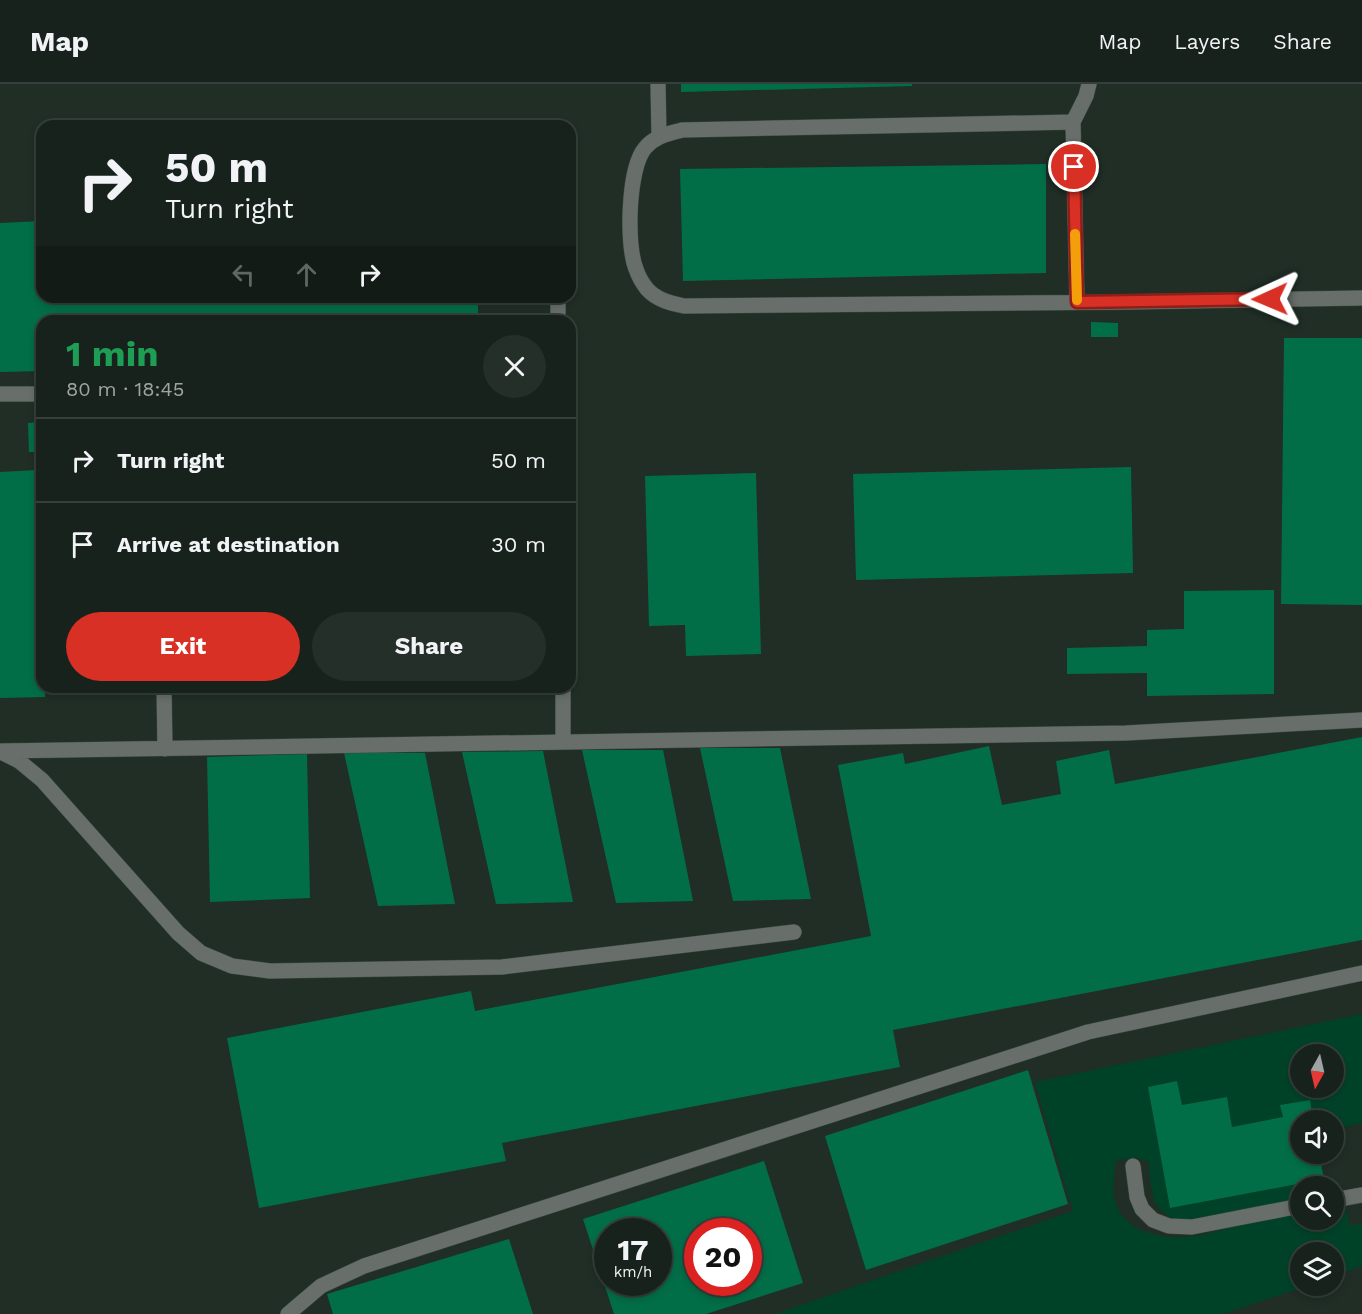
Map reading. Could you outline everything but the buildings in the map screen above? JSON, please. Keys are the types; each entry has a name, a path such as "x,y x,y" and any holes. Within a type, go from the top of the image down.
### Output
{"lane":[{"path":"658,84 659,136"},
{"path":"1077,302 1073,122 1086,96 1089,84"},
{"path":"1073,122 682,130 659,136 644,148 636,166 631,188 631,246 635,269 646,288 661,300 684,306 1362,298"},
{"path":"0,394 36,394"},
{"path":"164,693 165,748"},
{"path":"563,693 563,742"},
{"path":"0,751 1126,733 1362,720"},
{"path":"0,751 19,761 42,780 178,933 201,953 232,966 270,971 502,967 794,932"},
{"path":"288,1314 321,1286 364,1266 1088,1032 1362,974"},
{"path":"1133,1166 1137,1197 1142,1209 1153,1220 1169,1226 1192,1227 1290,1208"},
{"path":"1344,1198 1362,1195"}],"green space":[{"path":"1362,1014 1362,1123 1344,1127 1344,1110 1311,1110 1309,1100 1281,1105 1283,1117 1232,1127 1227,1097 1182,1105 1177,1081 1148,1087 1170,1208 1290,1185 1290,1202 1208,1221 1173,1219 1161,1211 1154,1201 1149,1162 1138,1158 1116,1160 1113,1186 1115,1201 1120,1213 1128,1222 1139,1229 1163,1236 1189,1237 1290,1214 1290,1230 1344,1230 1344,1204 1350,1226 1362,1223 1362,1266 1344,1272 1344,1242 1290,1242 1290,1291 1223,1314 775,1314 1073,1211 1035,1082"}],"slow traffic":[{"path":"1075,234 1077,300"}],"route":[{"path":"1074,167 1077,302 1270,299"}]}
